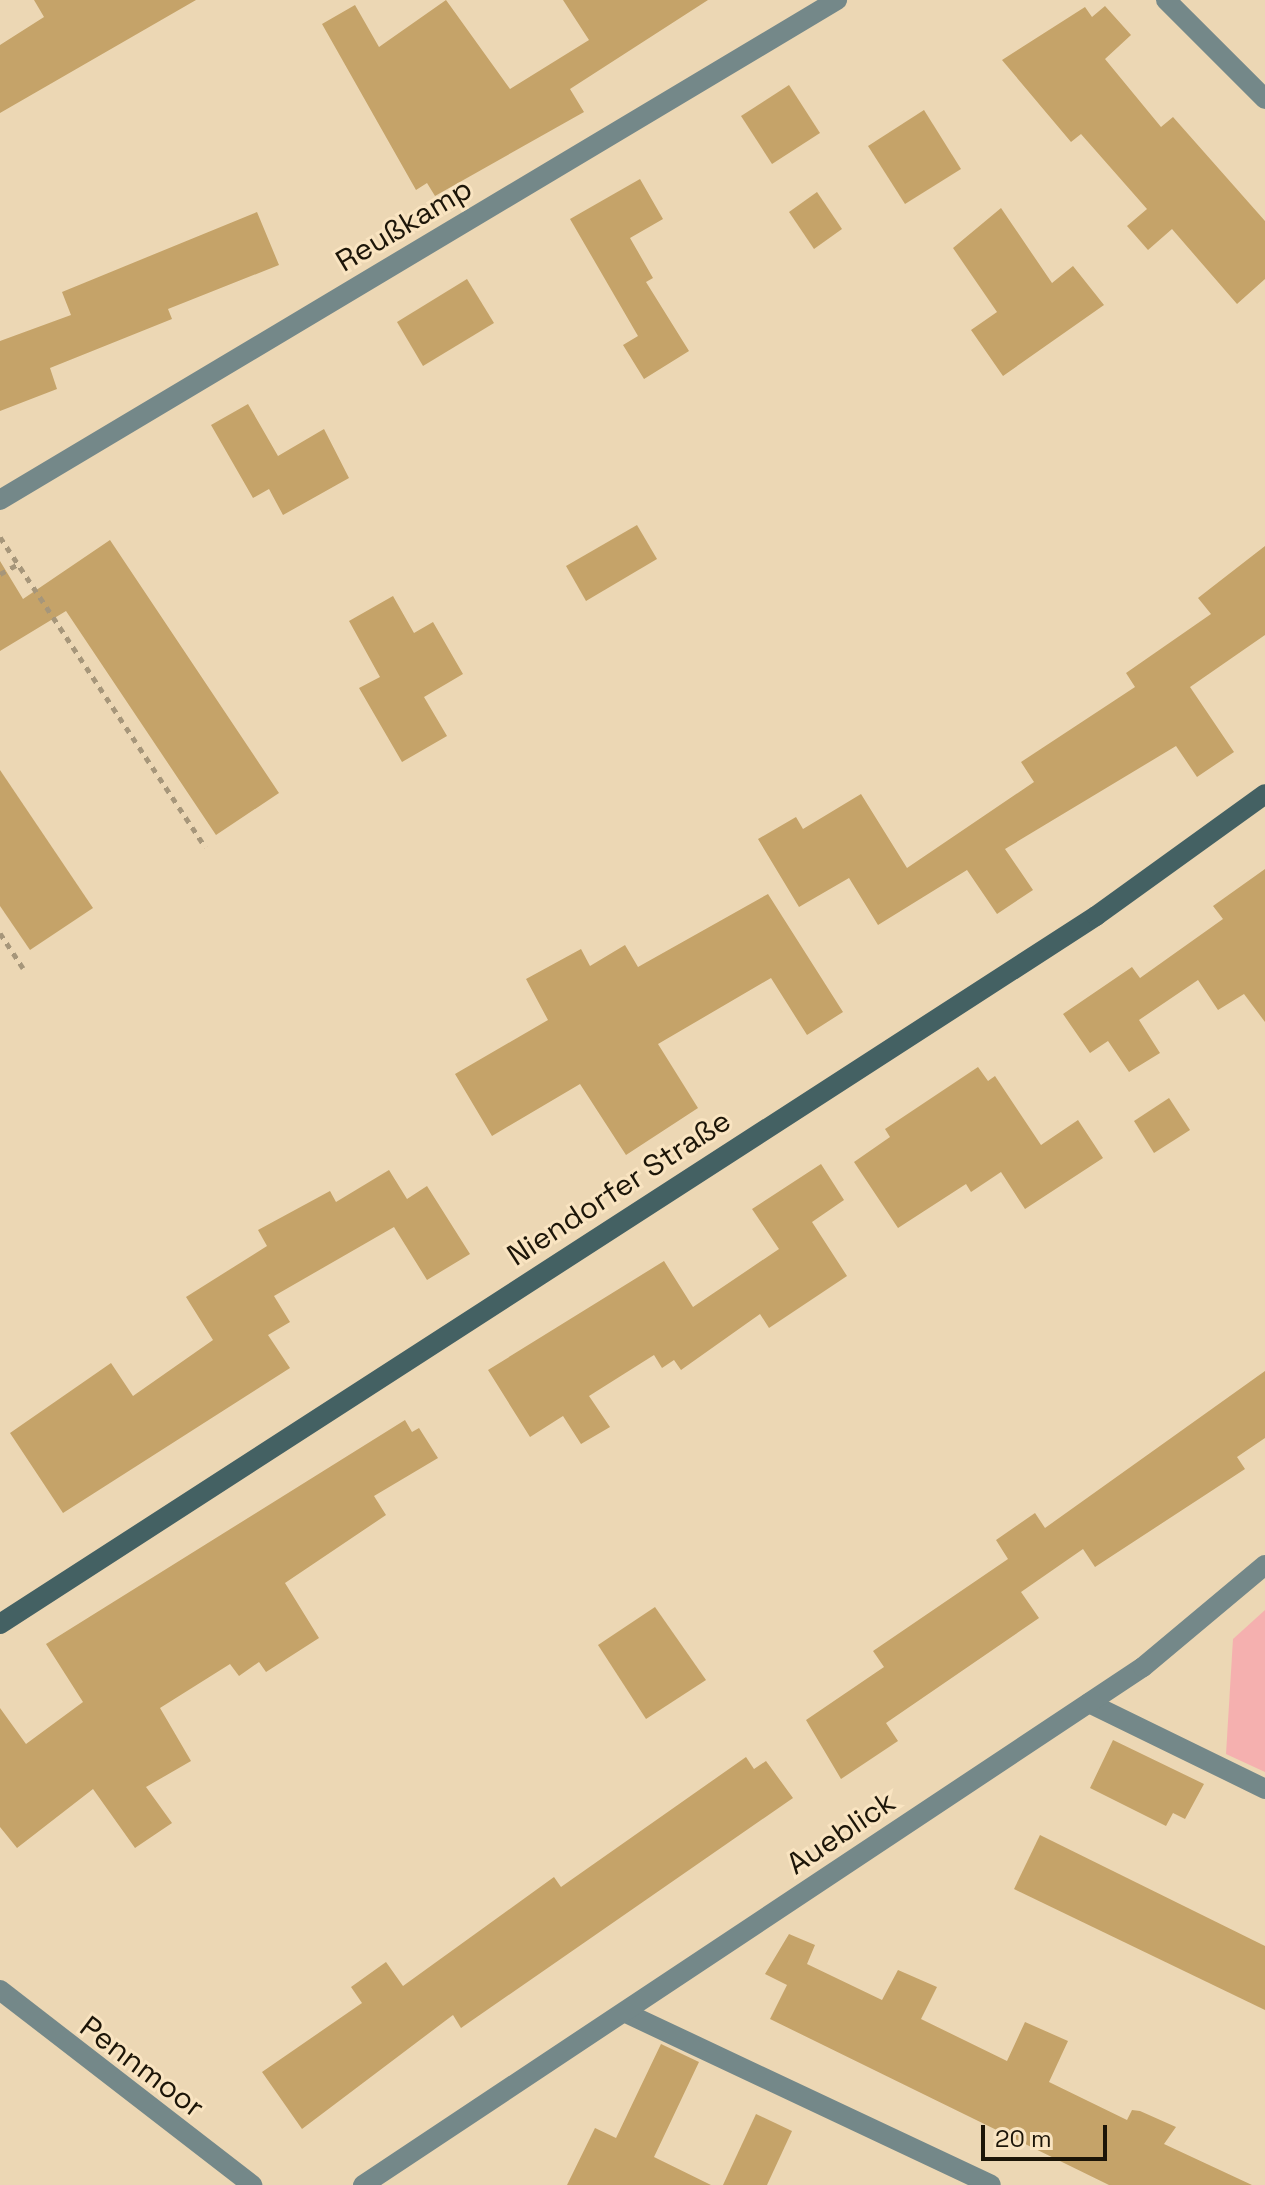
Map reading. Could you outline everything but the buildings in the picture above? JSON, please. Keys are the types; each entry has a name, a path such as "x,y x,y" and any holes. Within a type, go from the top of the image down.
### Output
{"main road":[{"name":"Niendorfer Straße","path":"0,1624 1096,916 1265,794"}],"street":[{"name":"Reußkamp","path":"0,500 837,0"},
{"path":"1166,0 1265,99"},
{"name":"Aueblick","path":"363,2185 1089,1703 1265,1565"},
{"path":"1089,1703 1265,1789"},
{"name":"Pennmoor","path":"0,1990 252,2185"},
{"path":"626,2013 991,2185"}],"path":[{"path":"0,537 205,847"},
{"path":"0,574 18,564"},
{"path":"0,933 23,968"}],"shaded area":[{"path":"1265,1610 1265,1772 1226,1754 1233,1639"}]}
